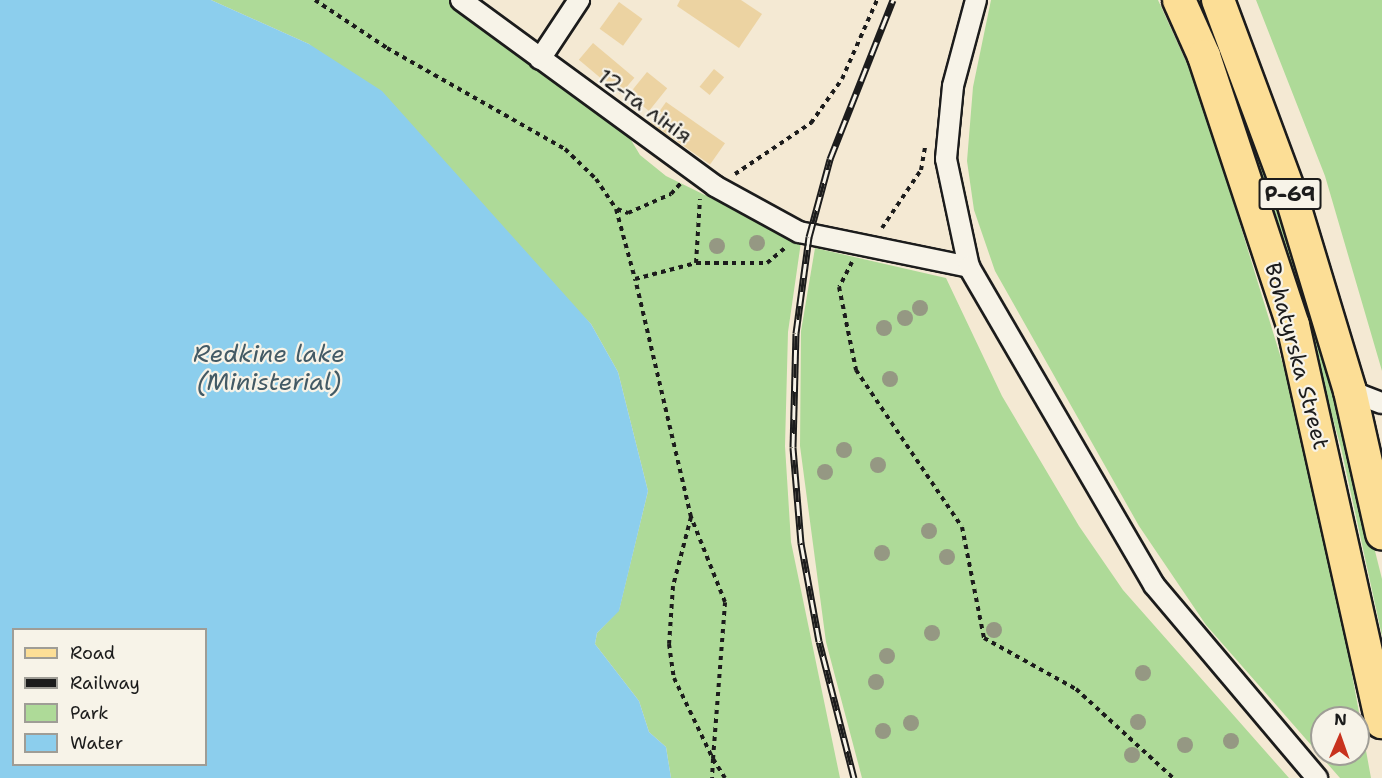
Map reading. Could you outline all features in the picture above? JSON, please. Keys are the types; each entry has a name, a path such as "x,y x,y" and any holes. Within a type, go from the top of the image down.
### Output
{"main road":[{"name":"Bohatyrska Street","path":"1179,0 1204,56 1293,325 1382,722"},
{"name":"Bohatyrska Street","path":"1218,0 1293,202 1350,392 1382,533"}],"street":[{"name":"12-та лінія","path":"461,0 715,186 804,234 969,267"},
{"path":"540,59 579,0"},
{"path":"975,0 953,86 946,159 969,267 1154,585 1317,778"},
{"path":"1350,392 1382,403"}],"path":[{"path":"315,0 387,48 565,149 596,178 616,209 635,279 691,517 726,602 712,778"},
{"path":"696,263 698,200 715,186 811,123 842,79 877,0"},
{"path":"926,140 921,170 870,248 849,264 839,287 856,370 962,527 984,638 1076,688 1173,778"},
{"path":"616,209 628,213 671,194 693,170"},
{"path":"635,279 696,263 767,263 804,234"},
{"path":"691,517 673,586 669,644 674,678 713,759 725,778"}],"green space":[{"path":"211,0 454,0 622,125 640,155 666,176 801,242 788,332 785,446 791,542 840,778 671,778 666,747 649,732 639,701 595,644 597,633 619,610 648,491 618,372 591,324 309,44"},
{"path":"991,0 1158,0 1199,90 1314,466 1358,706 1310,706 1310,744 1206,625 1139,526 995,271 974,210 967,161 973,87"},
{"path":"1190,0 1206,0 1316,315 1382,579 1382,636 1341,448 1304,313"},
{"path":"1256,0 1382,0 1382,371 1325,176"},
{"path":"815,248 946,278 1002,396 1079,526 1123,590 1289,778 862,778 826,642 800,446 801,331"},
{"path":"1329,766 1369,766 1371,778 1340,778"}],"water":[{"name":"Redkine lake (Ministerial)","path":"0,0 211,0 309,44 382,91 591,324 618,372 648,491 619,611 597,633 595,644 639,701 649,732 666,747 671,778 0,778"}],"building":[{"path":"680,0 741,0 762,14 739,48 677,6"},
{"path":"619,2 642,19 623,46 600,29"},
{"path":"593,43 634,78 620,95 579,60"},
{"path":"714,69 724,77 710,95 700,87"},
{"path":"647,72 667,88 649,111 629,95"},
{"path":"666,102 725,143 710,165 651,123"}],"railway":[{"path":"854,778 819,641 801,543 793,447 796,333 809,237 830,159 893,0"}]}
